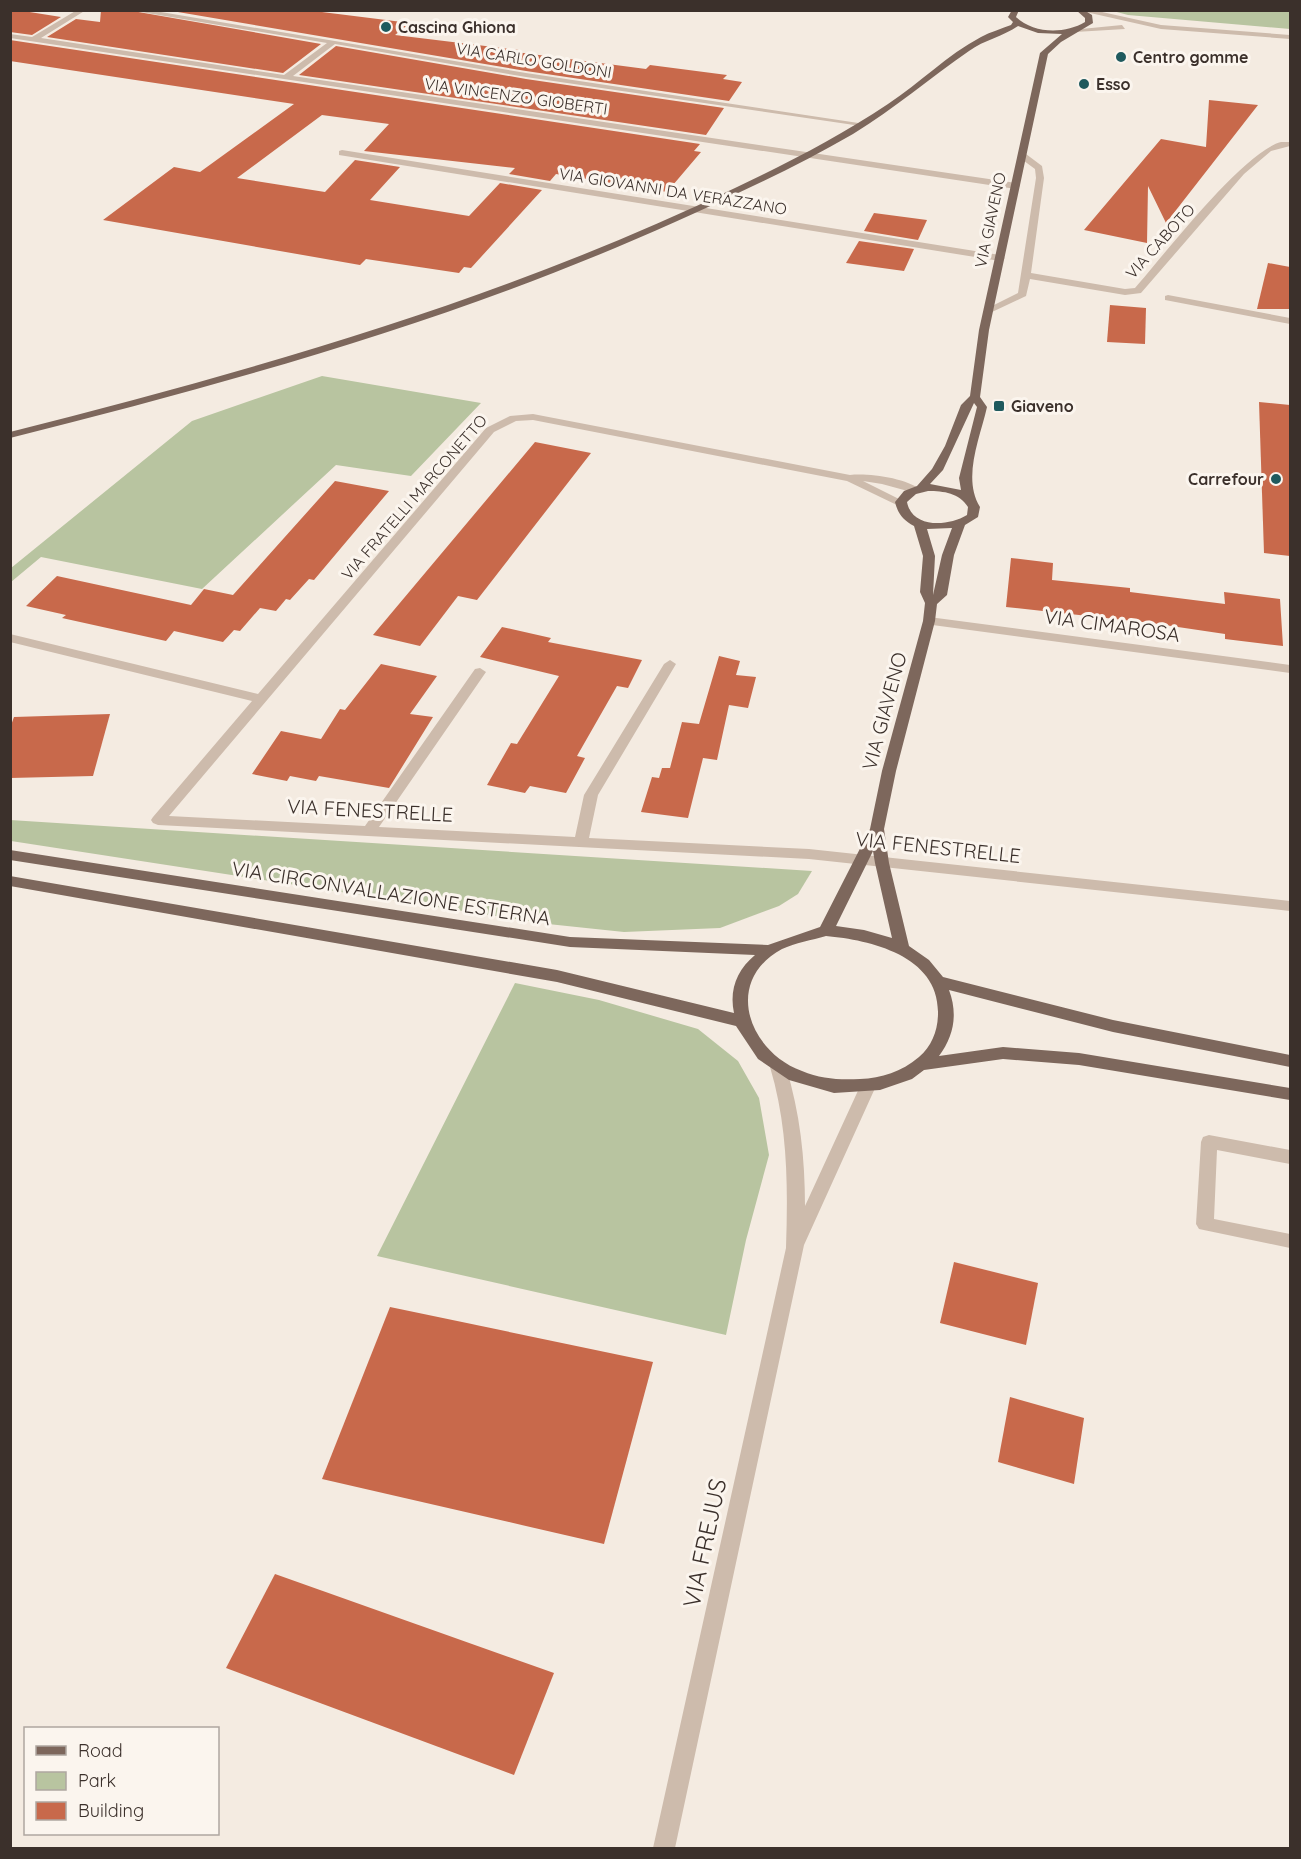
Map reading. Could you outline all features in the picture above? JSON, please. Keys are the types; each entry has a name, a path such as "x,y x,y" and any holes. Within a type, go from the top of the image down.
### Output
{"main road":[{"path":"1016,10 1012,17 1044,53 1058,40 1086,26 1090,20 1079,10"},
{"path":"10,435 208,384 400,325 508,287 694,210 808,155 892,106 979,40 1020,24 1049,31 1075,30"},
{"name":"VIA GIAVENO","path":"901,504 904,496 918,489 937,470 950,446 966,405 975,397 989,310 1044,53"},
{"name":"VIA GIAVENO","path":"931,603 941,595 948,555 960,524 968,520 974,512 973,503 968,498 965,478 982,407 975,397"},
{"path":"918,489 948,489 968,498"},
{"path":"901,504 904,514 919,523 942,527 960,524"},
{"name":"VIA GIAVENO","path":"826,932 877,830 889,771 929,621 931,603 926,592 929,556 919,523"},
{"name":"VIA GIAVENO","path":"877,830 882,863 902,948"},
{"name":"VIA CIRCONVALLAZIONE ESTERNA","path":"10,855 570,942 768,950"},
{"path":"10,881 556,976 741,1021"},
{"name":"VIA CIRCONVALLAZIONE ESTERNA","path":"826,932 860,934 902,948 927,967 938,981 945,995 948,1023 944,1038 923,1064 900,1078 868,1086 823,1084 799,1077 778,1066 760,1053 747,1036 741,1021 738,997 746,973 768,950 790,939 826,932"},
{"name":"VIA CIRCONVALLAZIONE ESTERNA","path":"938,981 1006,1002 1120,1029 1290,1061"},
{"name":"VIA CIRCONVALLAZIONE ESTERNA","path":"923,1064 1003,1053 1079,1059 1290,1094"}],"street":[{"path":"34,39 83,10"},
{"name":"VIA CARLO GOLDONI","path":"132,10 861,124"},
{"path":"1079,10 1161,27"},
{"path":"1075,30 1161,27 1290,37"},
{"name":"VIA VINCENZO GIOBERTI","path":"10,36 1016,186"},
{"path":"286,77 332,43"},
{"name":"VIA CABOTO","path":"1026,275 1125,292 1138,291 1241,172 1248,168 1265,149 1290,144"},
{"name":"VIA GIOVANNI DA VERAZZANO","path":"342,153 1000,258"},
{"path":"989,310 1023,294 1040,178 1039,168 1023,156"},
{"path":"1168,298 1290,321"},
{"name":"VIA FRATELLI MARCONETTO","path":"158,820 490,430 502,422 532,417 918,489"},
{"name":"VIA FRATELLI MARCONETTO","path":"850,478 857,484 901,504"},
{"name":"VIA CIMAROSA","path":"929,621 1290,669"},
{"path":"10,638 261,699"},
{"path":"581,842 591,795 670,664"},
{"path":"369,831 480,672"},
{"name":"VIA FENESTRELLE","path":"158,820 809,854 1290,906"},
{"name":"VIA FREJUS","path":"664,1848 795,1248 798,1173 792,1114 778,1066"},
{"name":"VIA FREJUS","path":"795,1248 868,1086"},
{"path":"1290,1157 1209,1142 1205,1224 1290,1241"}],"green space":[{"path":"1113,11 1290,11 1290,29 1128,15"},
{"path":"322,376 481,403 411,476 336,465 202,589 41,557 11,582 11,568 192,421"},
{"path":"10,820 812,871 798,894 779,906 720,928 624,932 548,924 11,841"},
{"path":"515,983 599,1000 698,1029 738,1061 759,1098 769,1155 746,1240 726,1335 377,1256"}],"building":[{"path":"10,10 61,17 32,35 10,32"},
{"path":"101,10 127,10 321,44 283,73 47,37 76,19 100,22"},
{"path":"166,10 306,10 410,23 395,35 646,69 650,65 727,75 723,79 742,82 729,101 526,71"},
{"path":"10,40 700,144 694,151 701,152 667,192 556,174 550,181 509,174 515,168 364,151 389,124 322,115 237,178 325,192 355,160 400,167 370,200 469,216 500,183 542,190 471,268 464,267 459,273 366,259 360,265 103,220 174,167 200,172 294,104 10,61"},
{"path":"336,46 526,79 724,108 706,135 299,75"},
{"path":"1209,100 1258,105 1166,223 1148,186 1147,243 1084,230 1161,139 1206,147"},
{"path":"874,213 927,220 918,240 864,231"},
{"path":"859,241 914,249 904,271 846,263"},
{"path":"1268,263 1290,267 1290,309 1257,309"},
{"path":"1110,305 1146,308 1145,344 1107,342"},
{"name":"Carrefour","path":"1259,402 1290,405 1290,556 1264,553"},
{"path":"535,442 591,453 477,600 458,596 420,646 373,635"},
{"path":"335,481 389,491 314,580 309,579 290,600 286,599 276,611 260,608 240,631 234,630 223,642 174,631 166,641 62,618 66,615 26,606 57,576 191,605 204,589 233,595"},
{"path":"1011,558 1053,563 1052,580 1130,588 1130,592 1225,604 1224,592 1280,599 1283,646 1225,639 1225,634 1151,623 1006,607"},
{"path":"502,627 551,638 548,642 642,660 628,688 617,686 577,756 585,758 566,793 530,786 525,793 487,785 511,743 517,744 559,676 480,657"},
{"path":"719,656 740,661 736,675 756,677 748,708 729,705 717,760 703,758 688,818 641,812 652,777 659,778 662,768 670,768 682,722 699,724"},
{"path":"381,664 437,676 410,714 433,717 389,788 319,776 316,781 290,776 287,781 252,774 281,731 321,739 340,709 345,710"},
{"path":"110,714 93,776 10,778 10,728 14,717"},
{"path":"954,1262 1038,1283 1026,1345 940,1323"},
{"path":"390,1307 653,1362 604,1544 322,1479"},
{"path":"1010,1397 1084,1418 1074,1484 998,1462"},
{"path":"275,1574 554,1673 514,1775 226,1668"}],"place":[{"name":"Cascina Ghiona","path":"386,27"},
{"name":"Centro gomme","path":"1121,57"},
{"name":"Esso","path":"1084,84"},
{"name":"Giaveno","path":"999,406"},
{"name":"Carrefour","path":"1276,479"}]}
